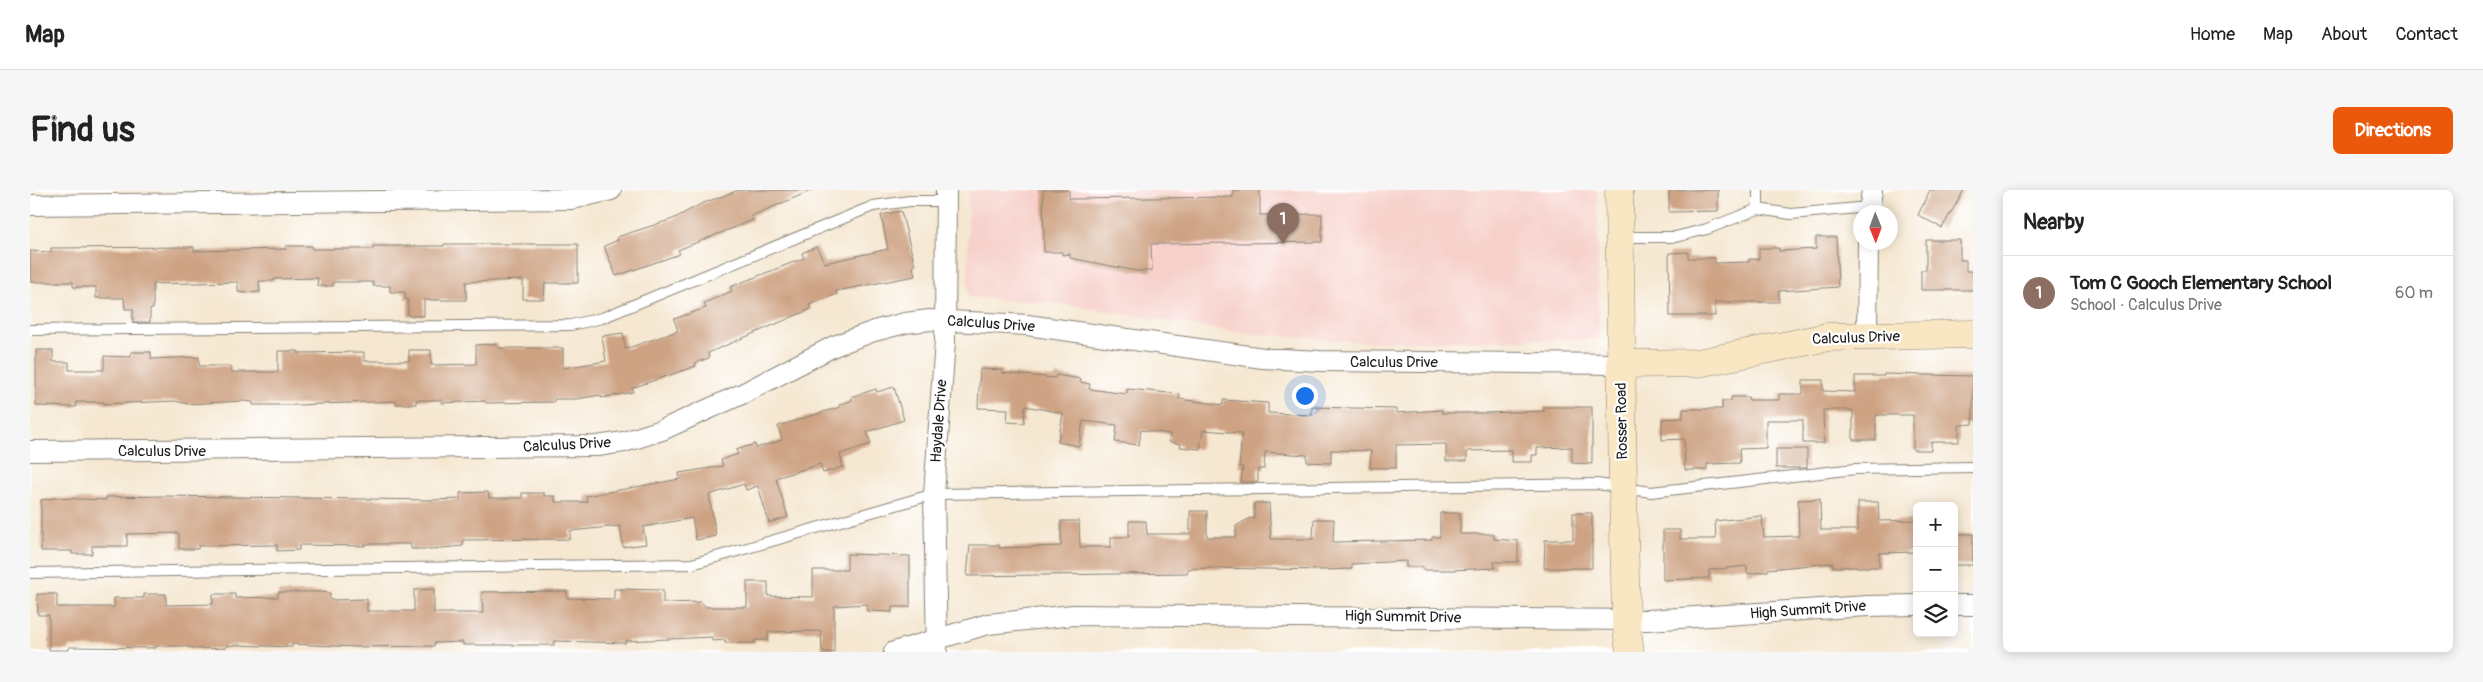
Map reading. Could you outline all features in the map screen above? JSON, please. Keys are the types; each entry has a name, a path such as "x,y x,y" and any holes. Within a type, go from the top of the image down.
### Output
{"street":[{"path":"30,206 572,199 611,190"},
{"name":"Rosser Road","path":"1619,190 1626,620 1630,652"},
{"name":"Haydale Drive","path":"937,646 934,494 946,320 946,196"},
{"path":"1867,337 1868,250"},
{"name":"Calculus Drive","path":"30,452 597,446 624,442 662,430 744,393 834,346 874,331 905,323 946,320 1028,325 1184,348 1320,362 1698,363 1725,359 1793,342 1828,337 1973,334"},
{"name":"High Summit Drive","path":"894,652 937,646 988,624 1073,615 1626,620 1913,605"},
{"path":"1958,605 1973,605"}],"lane":[{"path":"1758,190 1758,208"},
{"path":"30,330 571,325 602,318 873,206 946,196"},
{"path":"1620,237 1675,237 1707,229 1758,208 1791,214 1870,203"},
{"path":"30,573 692,564 934,494 1597,484 1651,492 1855,469 1973,468"}],"shaded area":[{"path":"968,190 1597,190 1599,339 1361,342 1233,332 1062,304 968,297"}],"building":[{"path":"739,190 813,190 751,216 753,220 678,250 680,254 616,276 604,246 618,240 617,237 673,219 701,204"},
{"path":"1043,190 1069,190 1069,199 1233,197 1233,190 1260,190 1260,215 1322,214 1322,242 1151,244 1152,271 1136,271 1070,258 1070,254 1062,255 1062,252 1044,252"},
{"path":"1669,190 1718,190 1718,211 1669,212"},
{"path":"1930,190 1964,190 1942,228 1918,215"},
{"path":"901,211 915,266 913,266 915,276 836,291 837,294 809,305 811,309 708,353 709,358 695,363 696,366 632,388 633,392 601,398 601,395 576,399 554,399 554,402 486,403 485,401 442,403 442,400 416,400 416,404 396,404 396,401 253,405 253,402 243,401 188,404 175,401 104,404 104,402 76,402 76,407 36,406 36,350 53,350 53,362 69,362 69,370 104,370 104,356 131,357 131,352 151,352 151,359 199,357 199,366 231,366 231,372 278,372 278,351 298,351 298,353 364,352 364,361 409,361 409,350 431,350 431,365 476,364 476,345 497,344 498,348 563,348 563,368 606,361 602,336 623,333 625,349 678,331 674,319 706,308 704,303 732,291 730,287 804,258 802,253 816,247 825,263 888,249 881,215"},
{"path":"1816,237 1836,237 1838,287 1779,291 1779,302 1715,302 1715,316 1670,316 1669,253 1688,252 1688,258 1715,258 1715,263 1749,262 1749,259 1759,259 1759,248 1779,248 1779,251 1816,249"},
{"path":"1926,240 1960,240 1960,260 1966,260 1966,271 1973,271 1973,290 1921,290 1921,270 1926,270"},
{"path":"444,244 578,244 578,283 545,283 544,299 523,299 523,280 466,282 466,300 424,300 424,316 408,316 408,299 405,299 405,292 390,292 390,286 373,286 373,282 333,282 333,286 317,286 318,278 274,279 274,281 259,281 260,292 245,293 238,292 238,282 153,284 153,309 150,309 150,322 133,322 133,309 125,309 124,298 96,298 96,287 73,287 73,282 30,282 30,251 51,252 51,248 194,247 194,251 286,249 286,246 312,246 312,249 373,249 373,246 444,246"},
{"path":"980,369 1002,370 1002,373 1055,378 1056,375 1081,379 1080,382 1090,384 1089,389 1127,394 1127,389 1180,394 1179,399 1223,405 1223,400 1268,403 1268,413 1312,415 1312,407 1396,409 1396,413 1442,410 1442,413 1485,413 1544,411 1544,407 1592,407 1592,464 1572,463 1572,447 1537,448 1537,455 1532,455 1532,462 1512,462 1512,450 1467,451 1467,461 1446,461 1446,444 1396,445 1396,468 1370,468 1371,451 1331,450 1331,463 1307,462 1307,455 1265,452 1264,469 1258,469 1258,482 1241,482 1243,467 1239,467 1242,433 1203,430 1200,449 1180,447 1181,444 1169,442 1170,434 1141,430 1139,445 1115,442 1117,425 1083,421 1079,446 1058,442 1063,413 1025,406 1024,423 1007,422 1008,409 978,408"},
{"path":"1884,374 1973,376 1973,424 1959,425 1959,442 1931,442 1931,450 1913,450 1913,415 1876,415 1876,440 1853,440 1853,410 1823,410 1824,443 1803,443 1803,420 1766,420 1766,448 1739,449 1740,463 1707,464 1707,470 1685,470 1684,439 1662,440 1662,419 1683,418 1683,409 1722,409 1722,401 1731,401 1731,397 1748,397 1749,400 1779,400 1779,394 1803,394 1803,380 1823,380 1823,391 1855,392 1855,376 1884,376"},
{"path":"894,387 904,420 867,432 871,444 840,454 843,467 823,473 820,464 776,479 788,517 769,523 758,486 746,490 744,484 709,495 716,536 696,540 692,518 643,527 646,544 623,547 620,526 570,531 570,539 463,540 463,546 432,549 411,549 411,544 365,544 365,546 299,545 299,550 277,551 277,545 198,546 198,549 179,549 179,533 127,534 127,546 92,546 92,554 72,554 72,551 41,551 41,500 55,498 106,500 106,497 166,496 431,500 460,499 460,493 488,492 489,498 522,498 522,493 544,493 544,496 555,496 555,502 587,502 586,496 680,479 679,473 723,466 721,460 738,454 736,450 755,444 756,448 782,440 778,426 840,407 839,405 852,400 851,397 876,389 877,392"},
{"path":"1776,449 1807,449 1807,468 1776,468"},
{"path":"1820,499 1821,530 1858,530 1858,502 1878,502 1879,521 1913,520 1913,552 1879,553 1879,567 1833,567 1833,563 1768,569 1768,571 1747,574 1747,566 1709,570 1709,578 1663,580 1663,530 1680,530 1680,539 1716,539 1715,521 1762,516 1764,537 1799,536 1798,500"},
{"path":"1254,503 1269,503 1271,539 1313,539 1314,519 1334,519 1333,542 1432,540 1432,537 1440,537 1440,513 1460,513 1460,534 1494,534 1494,539 1518,541 1518,562 1494,562 1495,568 1451,570 1423,570 1423,567 1406,567 1406,561 1352,564 1352,569 1324,570 1209,568 1187,569 1188,573 967,576 970,545 999,545 999,548 1061,546 1061,521 1079,521 1080,547 1111,547 1111,537 1129,537 1129,521 1146,521 1147,534 1190,534 1190,511 1207,511 1207,537 1236,537 1236,526 1250,518 1254,519"},
{"path":"1573,513 1592,513 1592,568 1544,568 1545,540 1573,540"},
{"path":"1958,534 1973,534 1973,565 1958,565"},
{"path":"847,554 910,556 910,607 892,607 892,612 867,611 867,604 834,606 834,652 822,652 821,631 768,632 768,640 755,640 755,643 725,643 725,640 712,641 712,637 626,641 626,643 554,641 554,645 463,645 463,642 434,643 434,646 355,647 292,644 292,647 236,645 226,646 226,648 197,649 183,646 156,646 156,648 69,647 69,650 49,650 49,615 38,615 37,594 57,594 57,607 114,607 114,598 144,598 144,594 166,594 166,605 213,604 213,594 235,594 235,598 278,597 278,592 321,592 330,593 330,600 367,599 367,611 414,611 414,590 434,589 434,613 483,613 482,592 567,591 567,598 614,599 614,589 663,590 663,603 701,602 706,607 747,607 747,582 768,582 768,596 813,597 813,570 847,570"}],"place":[{"name":"Tom C Gooch Elementary School","path":"1283,244"}]}
